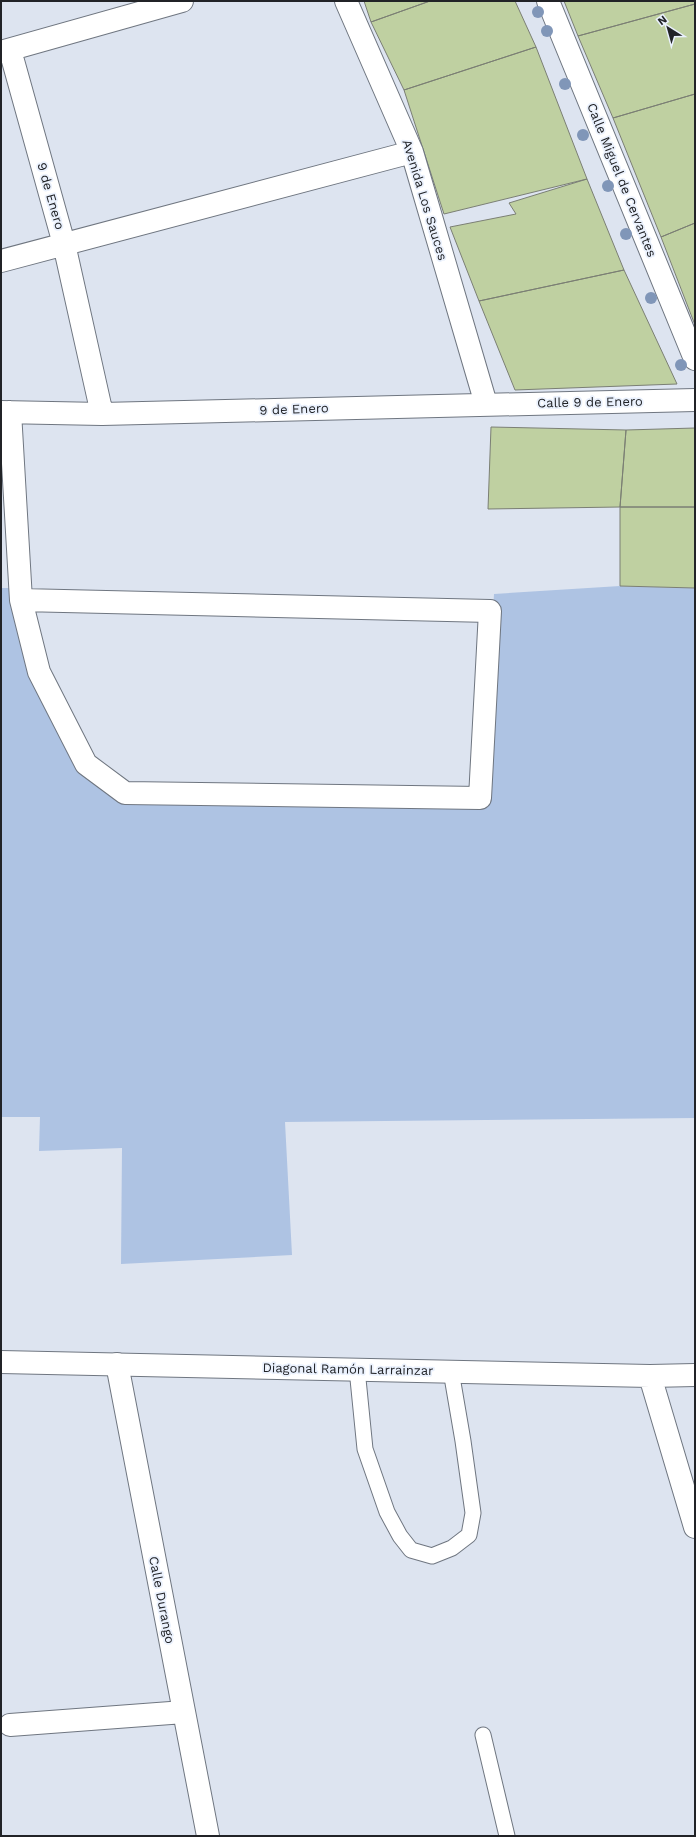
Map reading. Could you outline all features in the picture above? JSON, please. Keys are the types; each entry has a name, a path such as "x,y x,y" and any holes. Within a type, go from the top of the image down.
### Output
{"street":[{"path":"6,51 182,1"},
{"name":"Avenida Los Sauces","path":"346,1 412,152 486,404"},
{"name":"Calle Miguel de Cervantes","path":"548,1 695,359"},
{"name":"9 de Enero","path":"6,51 64,244 102,414"},
{"path":"1,261 412,152"},
{"name":"Calle 9 de Enero","path":"486,404 695,400"},
{"name":"9 de Enero","path":"6,412 102,414 486,404"},
{"path":"6,412 21,600 39,672 86,764 125,793 480,798 490,611 21,600"},
{"name":"Diagonal Ramón Larrainzar","path":"1,1362 650,1376 695,1375"},
{"name":"Calle Durango","path":"117,1364 208,1836"},
{"path":"650,1376 695,1527"},
{"path":"10,1725 184,1712"}],"lane":[{"path":"357,1369 364,1449 387,1512 400,1536 411,1550 432,1556 452,1548 469,1535 473,1513 464,1441 451,1371"},
{"path":"483,1735 507,1836"}],"shaded area":[{"path":"620,586 695,588 695,1118 285,1122 292,1255 121,1264 122,1148 39,1151 40,1117 1,1117 1,588 15,588 83,765 123,795 482,801 494,594"}],"building":[{"path":"364,1 430,1 371,22"},
{"path":"430,1 515,1 536,47 404,90 371,22"},
{"path":"564,1 695,1 695,4 578,36"},
{"path":"695,4 695,94 613,118 578,36"},
{"path":"536,47 587,179 444,214 404,90"},
{"path":"695,94 695,223 661,237 613,118"},
{"path":"587,179 624,270 479,301 450,227 516,214 509,203"},
{"path":"695,223 695,325 661,237"},
{"path":"624,270 677,384 515,390 479,301"},
{"path":"491,427 626,430 620,507 488,509"},
{"path":"695,428 695,507 620,507 626,430"},
{"path":"620,507 695,507 695,588 620,586"}]}
